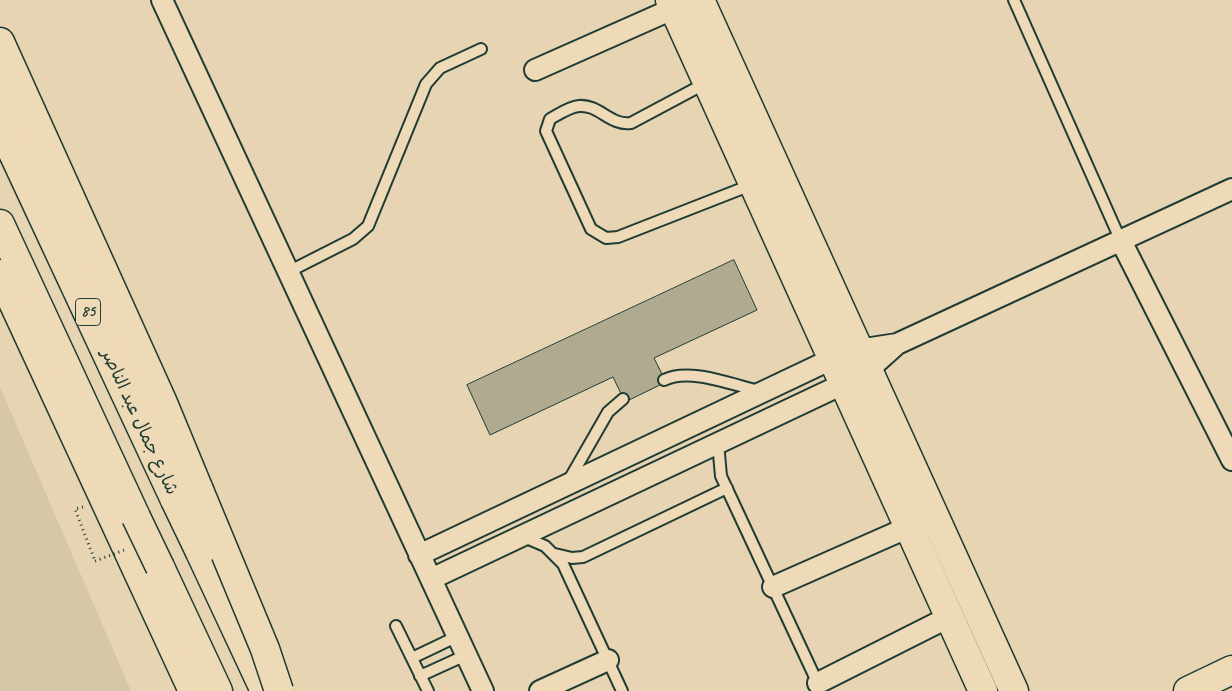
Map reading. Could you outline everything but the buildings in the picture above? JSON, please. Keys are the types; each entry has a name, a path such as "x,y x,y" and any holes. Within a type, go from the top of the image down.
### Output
{"main road":[{"path":"700,0 1014,691"},
{"path":"678,3 707,82 983,691"},
{"path":"0,42 163,403 265,649 280,691"},
{"path":"0,89 280,691"},
{"name":"شارع جمال عبد الناصر","path":"0,125 264,691"},
{"path":"766,214 792,203"},
{"name":"85","path":"0,224 218,691"},
{"path":"0,274 193,691"},
{"path":"1188,691 1232,670"}],"street":[{"path":"162,0 483,691"},
{"path":"535,70 678,3"},
{"path":"431,579 718,443 838,371 1232,188"},
{"path":"1120,239 1232,460"},
{"path":"419,555 765,392 838,371"},
{"path":"649,446 660,470"},
{"path":"597,470 609,495"},
{"path":"773,587 909,527"},
{"path":"820,687 950,617"},
{"path":"540,691 608,660"}],"lane":[{"path":"1014,0 1120,239"},
{"path":"288,272 354,239 368,226 426,84 440,68 481,49"},
{"path":"707,82 631,123 619,123 591,107 578,106 550,118 546,131 590,229 606,238 618,236 753,184"},
{"path":"664,380 677,375 692,375 765,392"},
{"path":"567,484 608,412 623,399"},
{"path":"718,443 718,463 727,488 820,687"},
{"path":"555,554 572,558 583,557 727,488"},
{"path":"524,536 545,546 555,554 566,569 622,691"},
{"path":"396,626 428,691"},
{"path":"412,658 458,636"},
{"path":"420,676 466,655"}],"path":[{"path":"75,509 95,561"}],"shaded area":[{"path":"0,387 131,691 0,691"}]}
